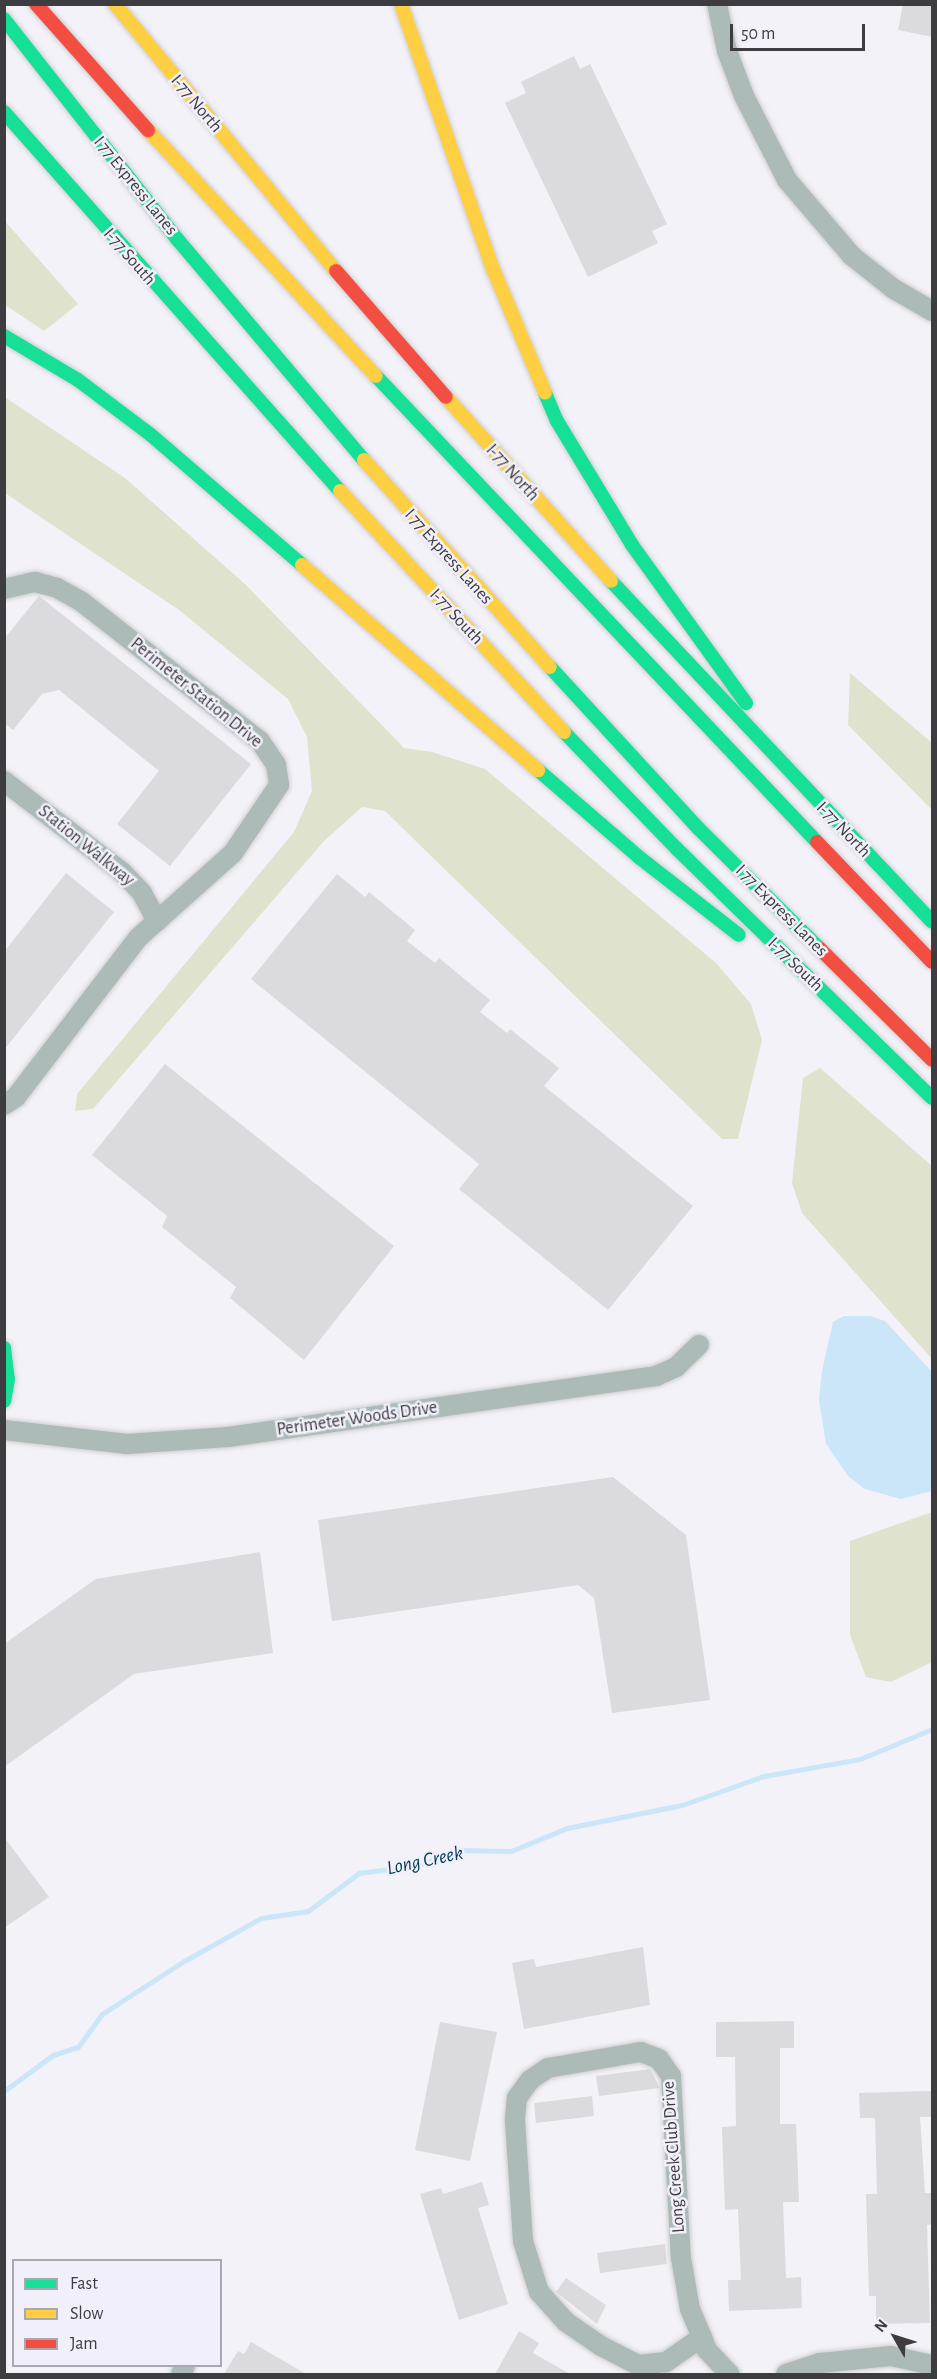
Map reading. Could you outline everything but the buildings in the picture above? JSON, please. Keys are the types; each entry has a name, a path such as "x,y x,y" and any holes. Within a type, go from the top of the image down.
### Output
{"main road":[{"path":"36,4 196,185 705,727 933,962"},
{"name":"I-77 North","path":"115,4 440,392 611,584 834,822 933,922"},
{"path":"401,4 493,268 557,420 604,502 655,579 834,822"},
{"name":"I 77 Express Lanes","path":"4,19 193,258 432,540 698,828 933,1060"},
{"name":"I-77 South","path":"4,112 228,369 405,564 654,825 933,1098"},
{"path":"4,336 78,380 151,435 640,858 862,1031"},
{"path":"4,1348 8,1378 4,1401"}],"street":[{"path":"717,4 727,51 744,96 787,180 852,256 894,289 933,311"},
{"name":"Perimeter Station Drive","path":"4,589 35,582 57,588 82,602 260,741 276,765 279,785 233,853 157,921 115,967 16,1096 4,1105"},
{"name":"Station Walkway","path":"4,781 122,872 142,893 157,921"},
{"name":"Perimeter Woods Drive","path":"4,1430 127,1444 228,1437 656,1376 676,1367 699,1345"},
{"name":"Long Creek Club Drive","path":"702,2337 666,2362 638,2365 601,2346 566,2322 540,2292 523,2241 515,2119 517,2098 530,2080 548,2068 641,2052 659,2059 670,2076 681,2258 690,2309 702,2337 707,2350 729,2374"},
{"path":"786,2374 820,2363 891,2356 933,2365"}],"green space":[{"path":"4,220 78,304 44,331 5,305"},
{"path":"5,397 125,478 246,585 404,748 432,752 485,769 716,963 751,1004 762,1040 738,1139 722,1139 385,811 362,807 324,841 93,1109 75,1111 77,1094 294,832 312,791 307,737 288,699 179,610 5,493"},
{"path":"850,673 932,743 932,810 848,725"},
{"path":"820,1068 932,1166 932,1359 802,1213 792,1183 803,1078"},
{"path":"932,1512 932,1662 891,1682 866,1677 850,1635 850,1541"}],"water":[{"path":"844,1316 870,1316 885,1321 932,1372 932,1491 901,1499 865,1489 848,1476 826,1444 819,1400 822,1371 833,1322"}],"waterway":[{"name":"Long Creek","path":"4,2091 53,2055 78,2047 102,2014 184,1961 261,1918 308,1911 359,1873 419,1865 458,1850 511,1851 567,1828 682,1805 764,1776 860,1759 932,1729"}],"traffic: fast":[{"path":"4,19 178,240 364,460"},
{"path":"4,112 340,491"},
{"path":"4,336 78,380 151,435 302,565"},
{"path":"376,376 817,842"},
{"path":"545,393 557,421 632,545 746,703"},
{"path":"611,581 932,922"},
{"path":"550,667 698,828 819,948"},
{"path":"564,732 677,849 932,1098"},
{"path":"538,770 640,858 739,935"},
{"path":"4,1348 8,1379 4,1401"}],"traffic: slow":[{"path":"115,4 336,271"},
{"path":"401,4 493,269 545,393"},
{"path":"148,130 376,376"},
{"path":"446,397 611,581"},
{"path":"364,460 550,667"},
{"path":"340,491 564,732"},
{"path":"302,565 538,770"}],"traffic: jam":[{"path":"36,4 148,130"},
{"path":"336,271 446,397"},
{"path":"817,842 932,962"},
{"path":"819,948 932,1060"}]}
